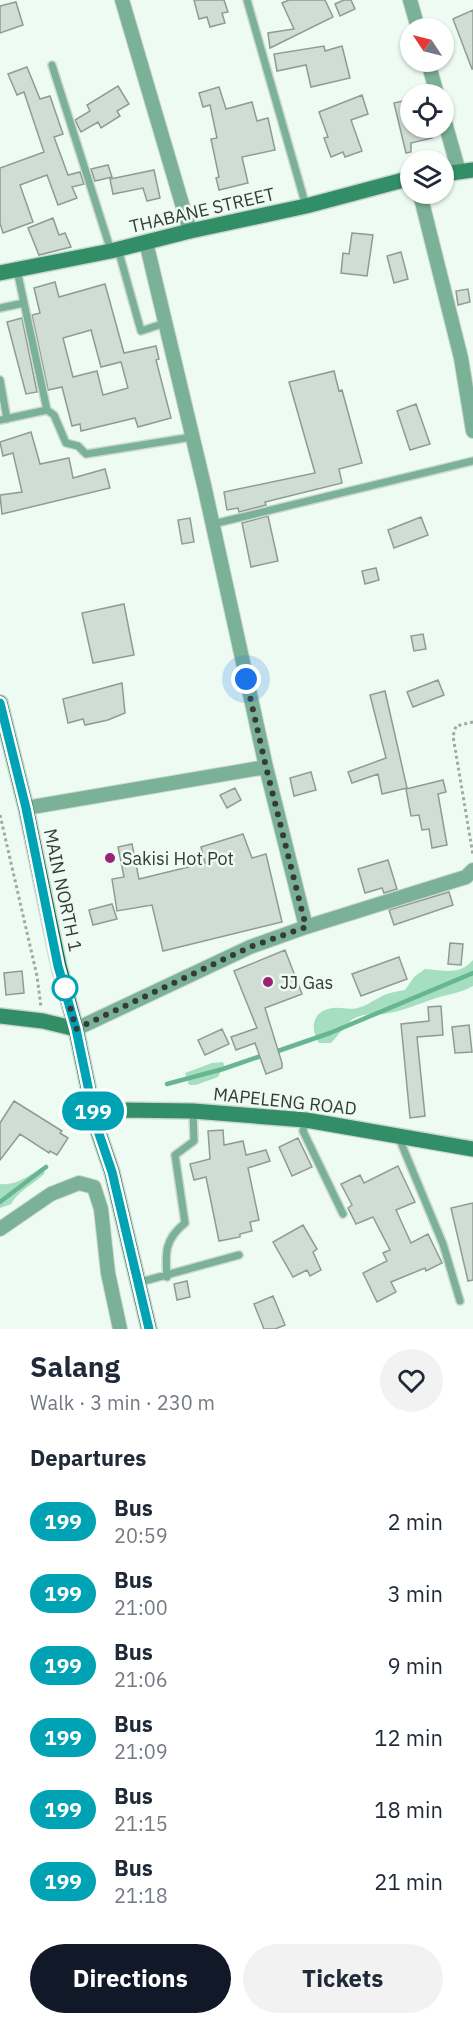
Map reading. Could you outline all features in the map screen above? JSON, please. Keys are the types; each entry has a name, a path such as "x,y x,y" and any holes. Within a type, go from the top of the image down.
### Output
{"main road":[{"name":"MAIN NORTH 1","path":"0,703 26,808 58,966 76,1029 96,1125 112,1172 149,1329"}],"street":[{"path":"122,0 190,231"},
{"path":"410,0 415,18"},
{"path":"449,138 459,172"},
{"name":"THABANE STREET","path":"0,273 115,250 306,206 400,181"},
{"path":"422,204 460,358 473,431"},
{"path":"146,242 213,525 266,767 306,927"},
{"path":"26,808 266,767"},
{"path":"0,1016 43,1021 76,1029 250,947 466,877 473,870"},
{"name":"MAPELENG ROAD","path":"96,1125 119,1110 193,1111 306,1120 473,1149"},
{"path":"0,1229 51,1194 79,1183 94,1187 101,1209 108,1273 120,1329"}],"lane":[{"path":"246,0 306,206"},
{"path":"52,65 141,331 165,323"},
{"path":"17,270 46,410"},
{"path":"0,308 24,303"},
{"path":"0,380 4,419 46,410 54,415 66,443 78,446 86,453 192,437"},
{"path":"213,525 473,461"},
{"path":"167,1277 166,1245 173,1232 185,1223 176,1155 194,1141 193,1111"},
{"path":"306,1120 303,1131 344,1214"},
{"path":"399,1136 443,1244 460,1301"},
{"path":"137,1283 167,1277 239,1255"}],"path":[{"path":"473,722 456,726 453,736 473,855"},
{"path":"0,815 37,976 43,1021"}],"green space":[{"path":"473,960 473,986 401,1010 358,1017 347,1024 331,1043 319,1043 314,1031 315,1021 317,1016 326,1009 361,1007 387,994 405,990 414,977 425,969 457,970"},
{"path":"223,1062 224,1065 218,1077 196,1085 189,1085 185,1073 212,1063"},
{"path":"41,1168 45,1173 18,1195 11,1204 0,1208 0,1184 16,1182"}],"building":[{"path":"194,0 224,0 228,12 222,13 225,23 210,27 207,17 199,19"},
{"path":"289,0 325,0 333,17 270,48 268,33 294,29 282,3"},
{"path":"351,0 355,9 340,16 335,4"},
{"path":"16,2 23,25 0,33 0,6"},
{"path":"473,10 473,69 454,22 454,19"},
{"path":"324,46 325,51 342,46 350,78 311,87 306,65 277,71 274,54"},
{"path":"27,67 40,99 50,96 63,134 54,137 68,175 80,172 84,184 72,187 77,198 58,205 47,175 20,185 33,222 3,233 0,223 0,168 44,152 24,92 17,95 8,74"},
{"path":"118,86 129,104 117,111 120,116 101,128 98,122 81,132 75,120 90,111 87,105"},
{"path":"219,87 226,109 252,102 257,121 268,118 275,150 242,157 248,183 219,190 216,178 219,177 211,139 217,138 210,105 203,107 199,93"},
{"path":"362,95 368,114 351,120 362,151 345,157 343,152 331,157 324,138 328,137 319,112"},
{"path":"400,102 400,128 394,103"},
{"path":"402,138 432,138 411,143 411,150 405,150"},
{"path":"108,165 112,177 95,181 91,169"},
{"path":"154,170 160,198 147,201 143,188 113,194 110,179"},
{"path":"53,218 59,235 65,233 71,247 39,255 28,228"},
{"path":"352,233 373,235 367,276 341,273 343,253 349,254"},
{"path":"401,252 408,279 394,283 387,256"},
{"path":"55,282 59,297 105,284 124,353 156,346 159,359 156,360 171,418 138,427 135,418 81,431 80,424 72,426 62,387 48,390 32,315 40,313 34,288","holes":["91,330 101,367 121,362 128,388 103,395 97,371 73,377 63,338"]},
{"path":"468,289 470,302 458,305 456,291"},
{"path":"22,318 37,392 26,394 7,322"},
{"path":"334,371 339,391 342,390 362,463 339,469 342,483 265,502 266,505 239,512 238,508 227,510 224,492 315,473 289,382"},
{"path":"416,404 430,444 410,450 397,411"},
{"path":"31,432 40,464 69,458 73,478 105,469 110,488 2,514 0,495 22,492 13,453 3,456 0,442"},
{"path":"268,516 278,561 251,567 242,523"},
{"path":"421,517 428,535 394,548 388,530"},
{"path":"190,518 194,542 182,544 178,520"},
{"path":"376,568 379,580 365,584 362,571"},
{"path":"124,604 134,655 93,663 82,613"},
{"path":"423,634 426,649 414,651 411,636"},
{"path":"438,680 444,695 413,707 407,692"},
{"path":"122,683 125,713 108,720 85,725 83,719 68,723 63,699"},
{"path":"385,691 407,788 382,794 378,774 352,783 348,772 386,758 370,695"},
{"path":"311,772 316,790 294,796 290,778"},
{"path":"443,780 446,792 438,794 447,845 432,848 429,829 422,830 419,815 411,816 406,789"},
{"path":"235,788 241,800 227,808 220,795"},
{"path":"243,834 252,858 266,854 282,922 163,951 152,905 117,911 112,879 124,877 118,847 132,844 139,879 205,863 201,847"},
{"path":"388,860 397,889 384,893 382,888 365,893 358,869"},
{"path":"449,892 453,905 394,925 389,910"},
{"path":"112,904 117,919 93,925 89,910"},
{"path":"450,943 463,944 461,965 448,964"},
{"name":"JJ Gas","path":"285,950 302,994 265,1008 282,1063 282,1068 266,1074 255,1043 236,1050 231,1037 257,1028 234,971"},
{"path":"399,957 407,979 361,996 352,974"},
{"path":"22,971 24,993 6,995 4,973"},
{"path":"441,1006 443,1035 417,1037 425,1116 410,1118 401,1024 429,1021 428,1007"},
{"path":"469,1025 472,1052 455,1053 452,1027"},
{"path":"222,1029 229,1044 205,1055 198,1040"},
{"path":"14,1101 62,1131 60,1133 68,1138 57,1155 50,1151 49,1153 20,1134 0,1160 0,1123"},
{"path":"223,1130 224,1145 243,1141 246,1155 266,1150 270,1161 248,1168 259,1220 250,1222 252,1231 240,1234 240,1237 219,1241 206,1177 194,1180 190,1164 210,1159 208,1131"},
{"path":"298,1138 312,1167 292,1176 279,1147"},
{"path":"398,1166 415,1202 396,1210 411,1243 428,1234 442,1263 426,1271 425,1268 391,1282 396,1292 377,1302 363,1273 387,1261 383,1253 390,1250 373,1217 356,1224 348,1208 352,1205 341,1184 360,1175 364,1183"},
{"path":"473,1203 473,1280 468,1281 451,1208"},
{"path":"303,1225 317,1249 313,1252 321,1270 310,1276 307,1270 293,1277 273,1242"},
{"path":"187,1281 190,1297 177,1300 174,1284"},
{"path":"273,1296 285,1325 275,1329 264,1329 254,1304"}],"waterway":[{"path":"275,1052 330,1033 473,973"},
{"path":"167,1084 264,1055"},
{"path":"0,1202 46,1167"}],"bus line":[{"name":"199","path":"0,703 26,808 58,966 76,1029 96,1125 112,1172 149,1329"}],"place":[{"name":"Sakisi Hot Pot","path":"110,858"},
{"name":"JJ Gas","path":"268,982"}],"route":[{"path":"65,988 76,1029 250,947 306,927 246,679"}]}
